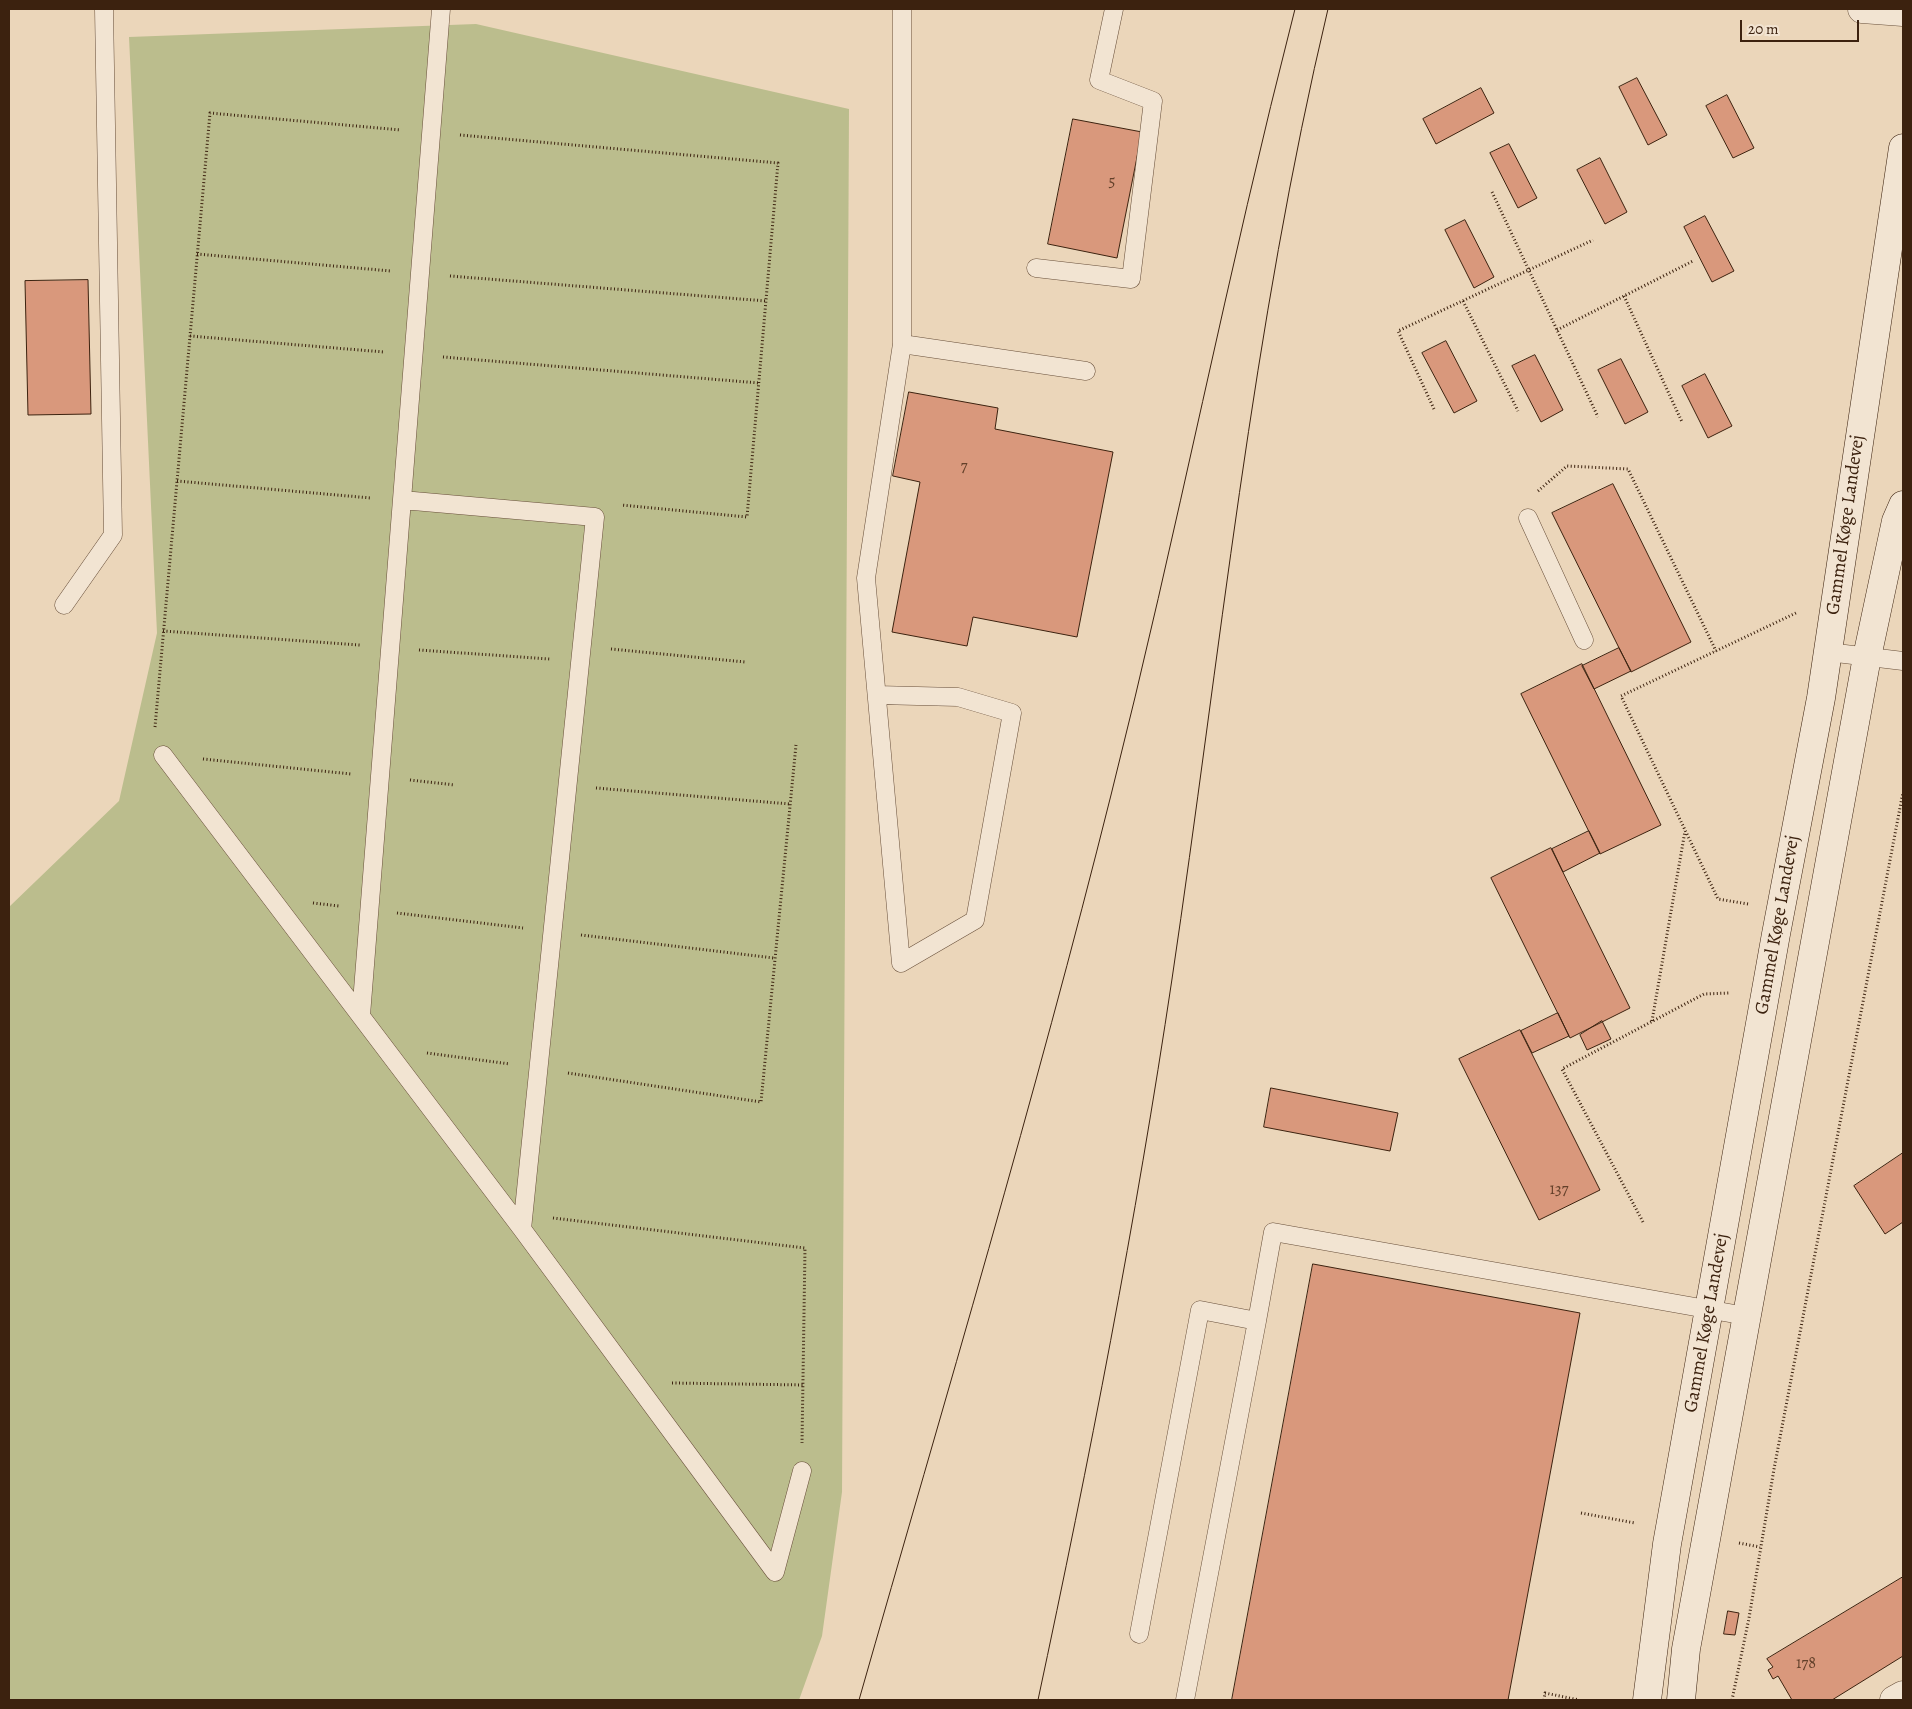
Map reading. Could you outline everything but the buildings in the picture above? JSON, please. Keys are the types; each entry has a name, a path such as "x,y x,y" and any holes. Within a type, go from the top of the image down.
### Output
{"main road":[{"path":"1862,9 1903,12"},
{"name":"Gammel Køge Landevej","path":"1647,1700 1667,1544 1780,909 1821,698 1903,148"},
{"name":"Gammel Køge Landevej","path":"1681,1700 1686,1649 1867,657 1896,521 1903,505"},
{"path":"1894,1700 1903,1695"}],"lane":[{"path":"64,605 113,535 104,9"},
{"path":"361,1015 441,9"},
{"path":"877,695 958,697 1012,713 976,920 901,963 866,578 902,344 902,9"},
{"path":"1036,268 1131,279 1153,101 1099,80 1114,9"},
{"path":"902,344 1086,371"},
{"path":"402,500 595,516 522,1222"},
{"path":"1528,518 1584,640"},
{"path":"1828,652 1903,661"},
{"path":"163,755 384,1047 522,1222 636,1383 775,1572 802,1471"},
{"path":"1185,1700 1273,1232 1746,1316"},
{"path":"1139,1634 1200,1310 1257,1322"}],"path":[{"path":"1492,192 1598,417"},
{"path":"1434,409 1398,331 1593,240"},
{"path":"197,254 766,301"},
{"path":"1557,330 1693,260"},
{"path":"1624,296 1682,422"},
{"path":"1463,301 1518,411"},
{"path":"190,336 759,383"},
{"path":"1531,497 1567,466 1628,469 1716,651"},
{"path":"176,482 402,500"},
{"path":"1780,909 1718,899 1621,696 1836,593"},
{"path":"582,646 745,662"},
{"path":"384,1047 762,1102 796,745"},
{"path":"567,786 790,804"},
{"path":"1732,1700 1749,1618 1774,1470 1903,792"},
{"path":"1652,1022 1685,830"},
{"path":"1644,1222 1562,1069 1704,994 1766,992"},
{"path":"522,1222 805,1248 802,1471"},
{"path":"636,1383 804,1385"},
{"path":"1544,1700 1545,1693 1579,1700"}],"green space":[{"path":"476,24 849,109 842,1492 822,1636 799,1700 9,1700 9,907 119,801 157,633 129,37"}],"tram line":[{"path":"859,1700 989,1249 1082,909 1135,697 1247,205 1295,9"},
{"path":"1038,1700 1093,1431 1143,1160 1172,979 1258,371 1301,129 1328,9"}]}
